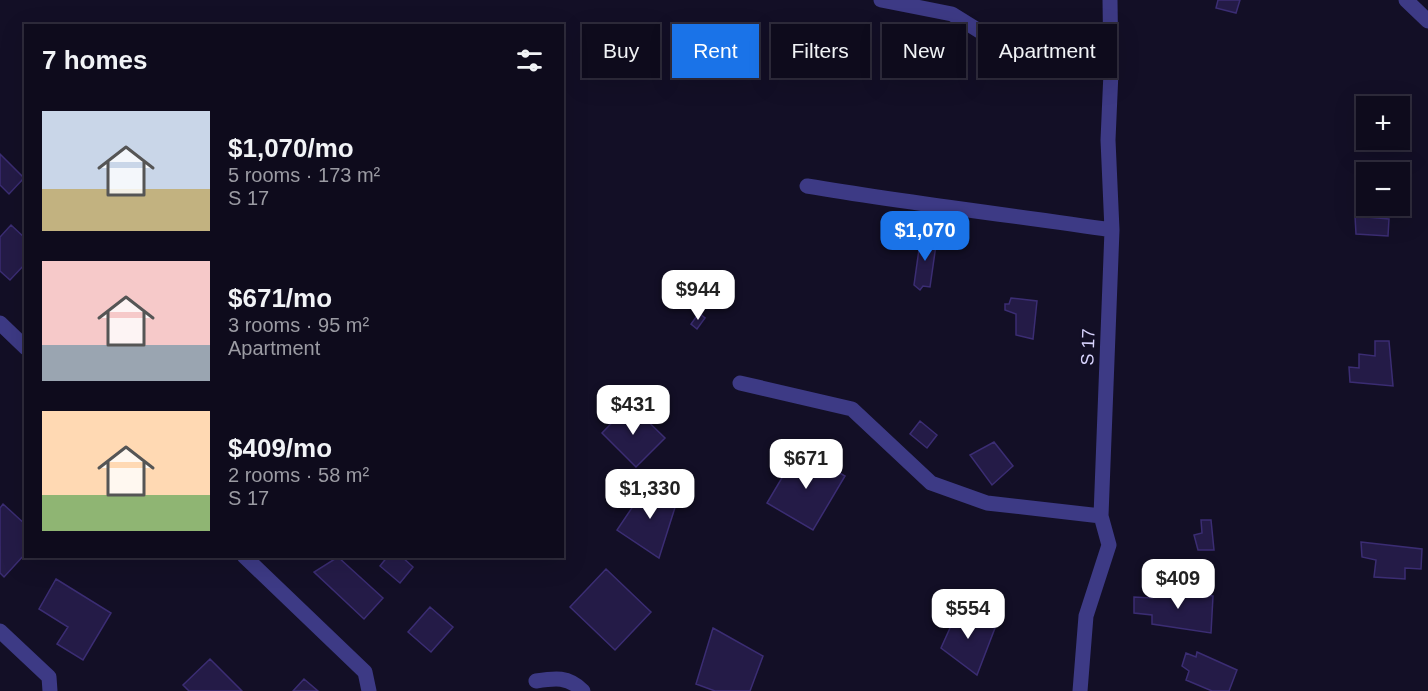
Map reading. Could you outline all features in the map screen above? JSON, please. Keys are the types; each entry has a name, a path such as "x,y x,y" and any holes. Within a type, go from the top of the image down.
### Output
{"street":[{"path":"881,0 951,14 978,31"},
{"name":"S 17","path":"1110,0 1110,24"},
{"path":"1406,0 1428,21"},
{"name":"S 17","path":"1080,691 1086,616 1109,544 1101,516 1112,230 1108,140 1111,78"},
{"path":"807,186 909,203 969,209 1112,230"},
{"path":"0,323 24,346"},
{"path":"740,383 852,409 931,483 987,503 1101,516"},
{"path":"246,558 365,672 369,691"},
{"path":"0,632 48,677 50,691"},
{"path":"536,681 560,677 576,684 583,691"}],"building":[{"path":"1218,0 1240,0 1236,13 1216,8"},
{"path":"0,154 24,178 9,194 0,185"},
{"path":"1355,216 1389,219 1388,236 1356,234"},
{"path":"11,225 24,237 24,265 10,280 0,271 0,237"},
{"path":"921,235 937,238 930,287 923,286 920,290 914,285"},
{"path":"1011,298 1037,301 1033,339 1016,335 1016,314 1005,310 1005,304 1009,304"},
{"path":"699,313 705,318 697,329 691,324"},
{"path":"1375,341 1389,341 1393,386 1350,382 1349,367 1359,368 1359,354 1375,356"},
{"path":"630,404 665,438 636,467 602,433"},
{"path":"920,421 937,435 927,448 910,434"},
{"path":"994,442 1013,466 992,485 970,455"},
{"path":"799,449 845,476 813,530 767,503"},
{"path":"646,487 678,498 659,558 617,530"},
{"path":"3,504 24,523 24,555 4,577 0,573 0,508"},
{"path":"1201,520 1211,520 1214,550 1198,550 1194,535 1202,533"},
{"path":"1361,542 1422,549 1421,569 1405,568 1405,579 1374,577 1376,560 1362,557"},
{"path":"339,558 383,598 364,619 314,572"},
{"path":"386,558 403,558 413,567 400,583 380,566"},
{"path":"606,569 651,612 615,650 570,607"},
{"path":"56,579 111,613 83,660 57,644 68,627 39,609"},
{"path":"1152,590 1213,596 1211,633 1152,624 1152,615 1134,613 1134,597 1152,598"},
{"path":"430,607 453,627 431,652 408,632"},
{"path":"959,608 995,628 977,675 941,648"},
{"path":"713,628 763,656 750,691 715,691 696,684"},
{"path":"1197,652 1237,670 1229,691 1212,691 1186,680 1189,671 1182,666 1186,653 1196,657"},
{"path":"210,659 242,691 189,691 183,685"},
{"path":"304,679 318,691 293,691"}]}
